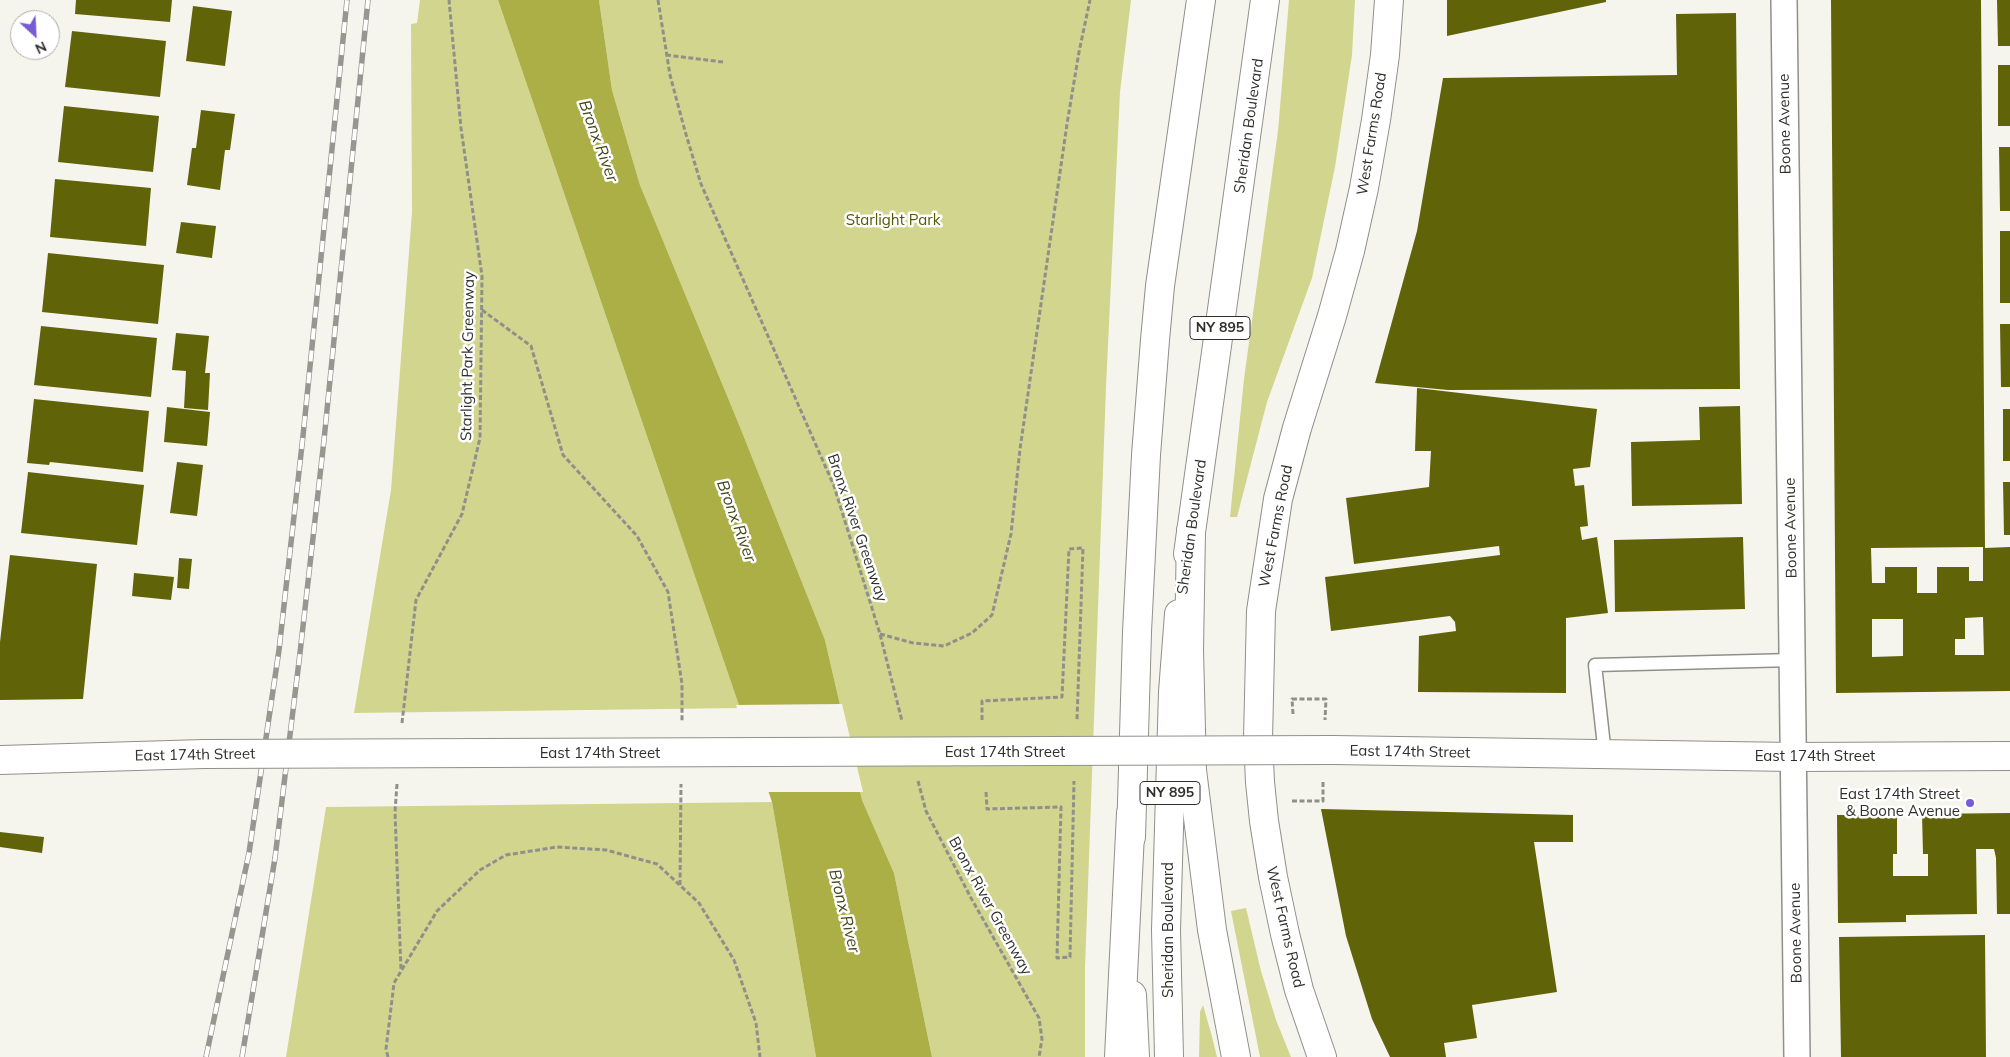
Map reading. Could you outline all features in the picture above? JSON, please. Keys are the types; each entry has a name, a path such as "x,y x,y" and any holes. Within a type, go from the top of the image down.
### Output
{"main road":[{"name":"NY 895","path":"1135,1057 1132,995 1131,813 1137,632 1146,455 1160,286 1201,0"},
{"name":"Sheridan Boulevard","path":"1169,1057 1166,930 1173,692 1180,611 1266,0"},
{"name":"West Farms Road","path":"1322,1057 1299,990 1285,934 1272,877 1264,821 1258,739 1261,611 1278,499 1297,428 1335,306 1364,188 1382,74 1389,0"},
{"path":"1191,531 1188,650 1192,770 1212,930 1236,1057"},
{"name":"East 174th Street","path":"0,760 204,754 1333,750 1794,757 2010,756"},
{"path":"1119,1057 1131,813"}],"street":[{"name":"Boone Avenue","path":"1784,0 1797,1057"}],"lane":[{"path":"1605,755 1595,665 1793,660"}],"path":[{"name":"Starlight Park Greenway","path":"402,726 416,600 462,514 480,438 482,276 461,128 450,0"},
{"name":"Bronx River Greenway","path":"658,0 666,55 684,131 701,184 834,486 880,634 903,726"},
{"path":"880,634 913,643 944,646 972,633 992,615 1011,534 1020,449 1067,124 1090,0"},
{"path":"666,55 723,62"},
{"path":"482,310 531,346 563,455 637,536 668,592 682,684 682,723"},
{"path":"982,721 982,701 1062,697 1069,549 1083,548 1077,725"},
{"path":"1293,714 1292,699 1326,699"},
{"path":"986,792 987,809 1061,807 1057,958 1070,958 1074,778"},
{"name":"Bronx River Greenway","path":"917,779 926,811 971,898 1039,1018 1042,1039 1039,1057"},
{"path":"680,886 681,780"},
{"path":"397,783 395,812 401,970"},
{"path":"1291,801 1323,801"},
{"path":"388,1057 386,1049 394,984 437,911 480,870 506,855 557,847 606,850 657,864 699,903 734,960 756,1022 760,1057"}],"green space":[{"path":"420,0 498,0 740,708 354,713 391,490 412,212 411,24 417,23"},
{"name":"Starlight Park","path":"599,0 1131,0 1120,92 1106,387 1085,968 1085,1057 932,1057 894,873 862,800 825,640 640,185 612,90"},
{"path":"1289,0 1355,0 1352,55 1335,167 1312,278 1267,402 1237,517 1230,517 1244,379 1278,131"},
{"path":"772,802 816,1057 286,1057 326,807"},
{"path":"1246,908 1261,971 1276,1020 1291,1057 1260,1057 1231,911"},
{"path":"1203,1005 1217,1057 1199,1057 1200,1012"}],"water":[{"name":"Bronx River","path":"498,0 599,0 612,90 640,185 825,640 862,800 894,873 932,1057 816,1057 772,802"}],"pier":[{"path":"842,704 863,792 766,792 736,705"}],"building":[{"path":"76,0 172,0 170,22 75,14"},
{"path":"1447,0 1606,0 1606,2 1447,36"},
{"path":"1831,0 1981,0 1985,548 2010,547 2010,691 1836,693","holes":["1983,547 1983,581 1969,581 1969,567 1937,567 1937,593 1917,593 1917,567 1885,567 1885,583 1872,583 1871,548","1983,617 1984,655 1955,655 1955,639 1965,639 1965,618","1872,619 1903,619 1903,656 1872,657"]},
{"path":"1997,0 2010,0 2010,46 1998,46"},
{"path":"193,6 232,11 225,66 186,61"},
{"path":"1736,13 1740,389 1448,390 1375,383 1417,231 1443,78 1677,75 1676,14"},
{"path":"72,31 166,41 160,97 65,87"},
{"path":"1998,65 2010,65 2010,126 1998,126"},
{"path":"64,106 159,116 153,172 58,162"},
{"path":"201,110 235,114 230,150 225,150 220,190 187,185 192,148 196,148"},
{"path":"1999,147 2010,147 2010,211 2000,211"},
{"path":"55,179 151,188 146,246 50,237"},
{"path":"181,222 216,226 212,258 176,253"},
{"path":"2000,231 2010,231 2010,303 2000,303"},
{"path":"48,253 164,265 158,324 42,312"},
{"path":"2000,324 2010,324 2010,387 2001,387"},
{"path":"41,326 157,338 151,397 34,385"},
{"path":"176,333 209,336 205,373 210,373 208,410 184,408 186,371 172,370"},
{"path":"1417,388 1597,409 1590,467 1573,469 1575,486 1584,485 1588,526 1580,527 1582,540 1597,537 1608,613 1566,618 1566,693 1418,692 1419,636 1456,631 1455,622 1450,616 1331,631 1325,577 1500,555 1499,546 1354,564 1346,498 1429,487 1431,451 1415,451"},
{"path":"34,399 149,411 143,472 50,462 49,465 27,463"},
{"path":"1740,406 1742,504 1632,506 1631,442 1700,440 1699,407"},
{"path":"167,407 210,412 207,446 164,442"},
{"path":"2003,409 2010,409 2010,461 2003,461"},
{"path":"177,462 203,465 197,516 170,513"},
{"path":"28,472 144,485 137,545 21,533"},
{"path":"2003,482 2010,482 2010,535 2004,535"},
{"path":"1743,537 1745,609 1615,612 1614,540"},
{"path":"10,555 97,564 83,699 0,700 0,642"},
{"path":"179,558 192,559 189,589 177,588"},
{"path":"134,573 174,577 171,600 132,596"},
{"path":"1321,809 1573,815 1573,842 1534,842 1557,992 1472,1005 1477,1038 1444,1043 1446,1057 1390,1057 1372,1019 1346,936"},
{"path":"2010,813 2010,914 1997,914 1996,858 1994,849 1976,849 1977,914 1906,915 1906,922 1838,923 1837,815 1897,815 1897,854 1893,854 1893,876 1928,876 1928,854 1923,854 1922,814"},
{"path":"0,832 44,837 42,853 0,847"},
{"path":"1985,935 1986,1057 1841,1057 1839,937"}],"railway":[{"path":"206,1057 249,853 279,650 303,436 347,0"},
{"path":"242,1057 275,858 300,653 324,440 368,0"}],"place":[{"name":"East 174th Street & Boone Avenue","path":"1970,803"}]}
